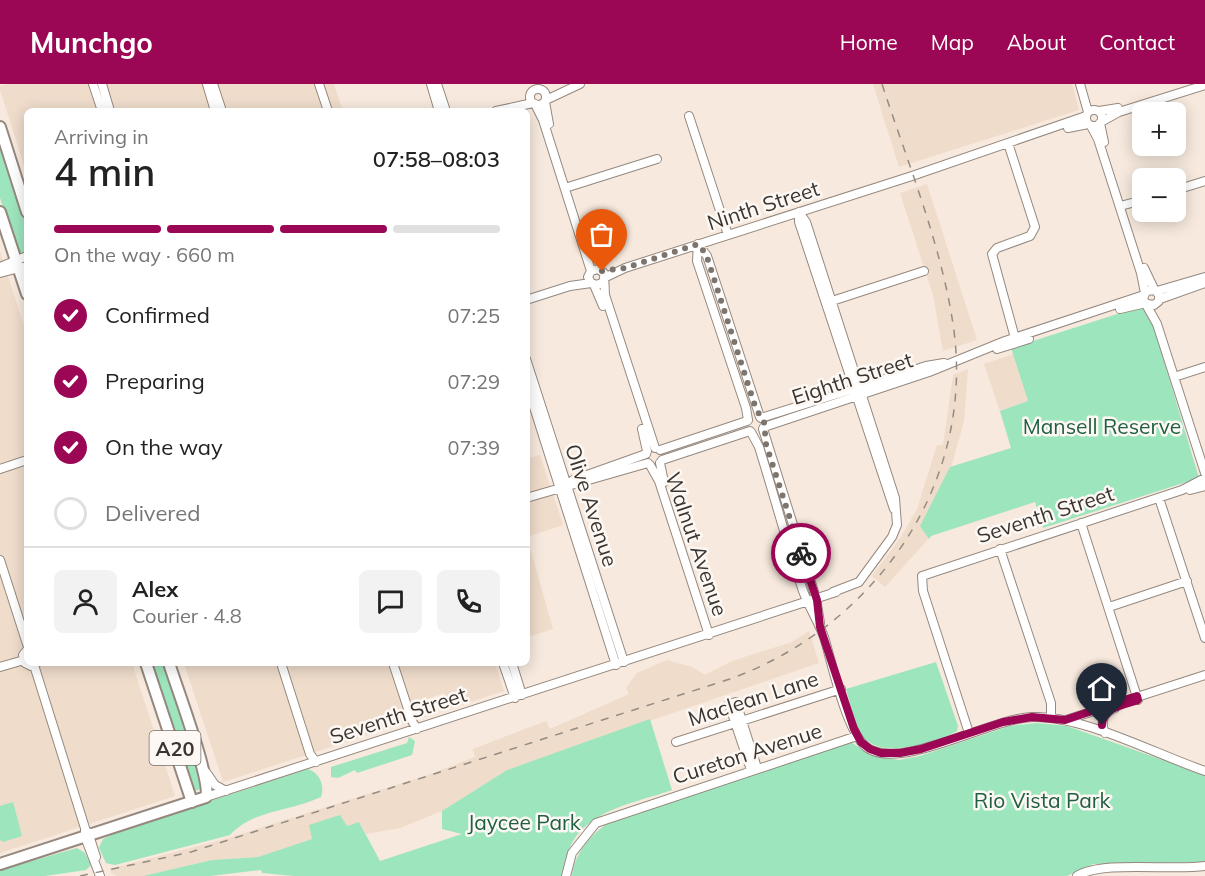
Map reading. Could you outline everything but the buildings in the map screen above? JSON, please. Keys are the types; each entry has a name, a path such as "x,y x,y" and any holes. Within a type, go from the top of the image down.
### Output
{"highway":[{"path":"0,127 24,203"},
{"path":"0,212 24,282"},
{"name":"A20","path":"148,666 192,802"},
{"name":"A20","path":"170,666 202,766 208,791 206,797"},
{"name":"Seventh Street","path":"0,864 87,833 206,797"}],"street":[{"path":"93,84 101,108"},
{"path":"102,84 109,108"},
{"path":"207,84 214,108"},
{"path":"213,84 221,108"},
{"path":"322,84 329,108"},
{"path":"431,84 438,108"},
{"path":"437,84 445,108"},
{"path":"505,108 546,101 564,89 580,84"},
{"path":"1080,84 1141,273 1145,299 1177,376 1205,457"},
{"path":"1085,84 1091,116 1100,122 1125,207 1157,295 1158,311 1205,473"},
{"name":"Ninth Street","path":"530,299 1009,146 1178,86 1191,84"},
{"path":"1100,122 1119,112 1205,85"},
{"path":"511,106 536,89 564,89"},
{"name":"Walnut Avenue","path":"536,89 546,101 548,119 567,187"},
{"name":"Walnut Avenue","path":"536,89 534,104 543,120 596,277 605,295 652,451 661,461 711,634"},
{"path":"689,116 728,235"},
{"path":"1009,146 1034,230 1030,236 997,248 992,254 1017,337"},
{"path":"567,187 657,159"},
{"path":"1186,187 1205,181"},
{"path":"1125,207 1132,205"},
{"path":"799,212 799,222 828,302 896,513 896,531 862,578 855,585 816,598 808,603"},
{"path":"698,244 706,254 761,417 774,484"},
{"path":"698,244 697,261 751,432 774,484 794,544 816,598 820,627"},
{"path":"0,267 20,265"},
{"path":"0,273 20,265"},
{"path":"828,302 924,271"},
{"path":"1145,299 1205,277"},
{"path":"1145,299 1205,283"},
{"name":"Eighth Street","path":"761,417 857,392 951,362 1017,337 1145,299"},
{"name":"Eighth Street","path":"978,352 1145,299"},
{"path":"712,304 721,301"},
{"path":"731,366 741,363"},
{"path":"1177,376 1203,368"},
{"name":"Olive Avenue","path":"530,373 563,487"},
{"name":"Eighth Street","path":"763,428 857,392"},
{"name":"Olive Avenue","path":"530,393 620,663"},
{"path":"563,487 573,480 652,451 748,421 752,416 761,417"},
{"path":"530,497 661,461 751,432 757,433 763,428"},
{"name":"Walnut Avenue","path":"652,451 649,464 659,481 711,634"},
{"path":"0,469 24,461"},
{"name":"Seventh Street","path":"969,733 921,577 929,572 1182,490 1205,478"},
{"name":"Seventh Street","path":"1182,490 1205,486"},
{"path":"1159,498 1205,638"},
{"path":"1081,523 1138,698"},
{"path":"794,544 808,603 820,627 857,736 870,749 889,754 914,751 1018,719 1051,717 1088,727 1205,771"},
{"path":"1000,549 1051,703 1051,717"},
{"path":"0,560 24,635"},
{"path":"1109,607 1187,581"},
{"name":"Seventh Street","path":"206,797 808,603"},
{"path":"0,668 24,660"},
{"path":"37,666 99,873"},
{"path":"282,666 310,754 316,762"},
{"path":"287,666 316,762"},
{"path":"394,666 412,722 417,729"},
{"path":"399,666 417,729"},
{"path":"505,666 515,685"},
{"path":"512,666 518,696"},
{"path":"1065,720 1205,677"},
{"name":"Maclean Lane","path":"676,742 841,689"},
{"path":"1105,733 1102,723 1106,713 1138,698"},
{"path":"1088,727 1095,710"},
{"path":"739,723 754,769"},
{"name":"Cureton Avenue","path":"566,876 572,854 596,823 857,736"},
{"path":"202,766 215,784 226,791"},
{"path":"1077,876 1100,870 1187,869 1205,866"}],"shaded area":[{"path":"7,84 334,84 342,108 24,108 24,166 0,86"},
{"path":"873,84 1072,84 1079,110 899,167"},
{"path":"927,184 977,340 943,351 933,295 900,193"},
{"path":"0,252 24,326 24,666 133,666 175,796 0,853"},
{"path":"1013,354 1028,401 1000,411 984,364"},
{"path":"968,369 964,422 931,536 885,587 872,576 901,537 917,509 937,445 943,445 953,375"},
{"path":"540,455 563,525 530,536 530,458"},
{"path":"530,548 553,629 530,636"},
{"path":"809,631 819,663 507,770 442,811 400,828 366,834 359,822 347,826 310,826 312,839 258,857 212,860 143,876 117,876 111,873 110,869 225,839 428,775 475,757 473,749 546,721 550,729 629,694 626,688 637,673 667,660 692,667 705,675 732,661 792,642"},
{"path":"185,666 496,666 504,691 449,709 444,693 421,701 426,716 223,782"}],"green space":[{"path":"0,143 24,219 24,254 19,255 0,198"},
{"name":"Mansell Reserve","path":"1142,306 1149,311 1199,478 1043,528 1035,502 931,536 929,539 920,526 950,467 1011,448 1000,411 1028,401 1011,348"},
{"path":"936,662 958,726 957,731 948,736 910,747 884,747 864,738 855,721 846,689"},
{"path":"152,666 167,666 189,740 178,744"},
{"name":"Jaycee Park","path":"650,719 672,790 613,809 587,825 569,849 561,876 294,876 262,873 261,870 210,876 143,876 212,860 258,857 312,839 309,825 340,815 347,826 359,822 380,861 462,834 442,829 442,811 507,770"},
{"name":"Rio Vista Park","path":"1037,723 1067,726 1205,775 1205,862 1093,864 1067,876 572,876 583,848 605,825 851,742 870,755 899,760 920,756 1010,726"},
{"path":"409,737 415,741 412,755 357,773 355,770 338,778 331,777 331,767 407,743"},
{"path":"191,745 206,787 192,792 180,749"},
{"path":"308,769 320,780 321,797 249,820 230,835 115,865 106,863 99,848 103,839 124,829"},
{"path":"13,802 22,836 3,842 0,840 0,806"},
{"path":"77,848 85,853 91,865 86,870 45,876 0,876 0,870"}],"railway":[{"path":"80,876 191,852 730,679 782,655 830,623 871,585 905,541 931,492 949,439 956,382 953,324 948,294 932,233 882,84"}],"way so far":[{"path":"602,271 625,268 698,244 706,254 756,409 764,422 764,438 801,553"}],"route":[{"path":"801,553 817,600 820,627 854,729 861,742 875,752 889,754 914,751 1018,719 1032,717 1070,719 1137,696 1138,700 1109,710 1102,725"}]}
